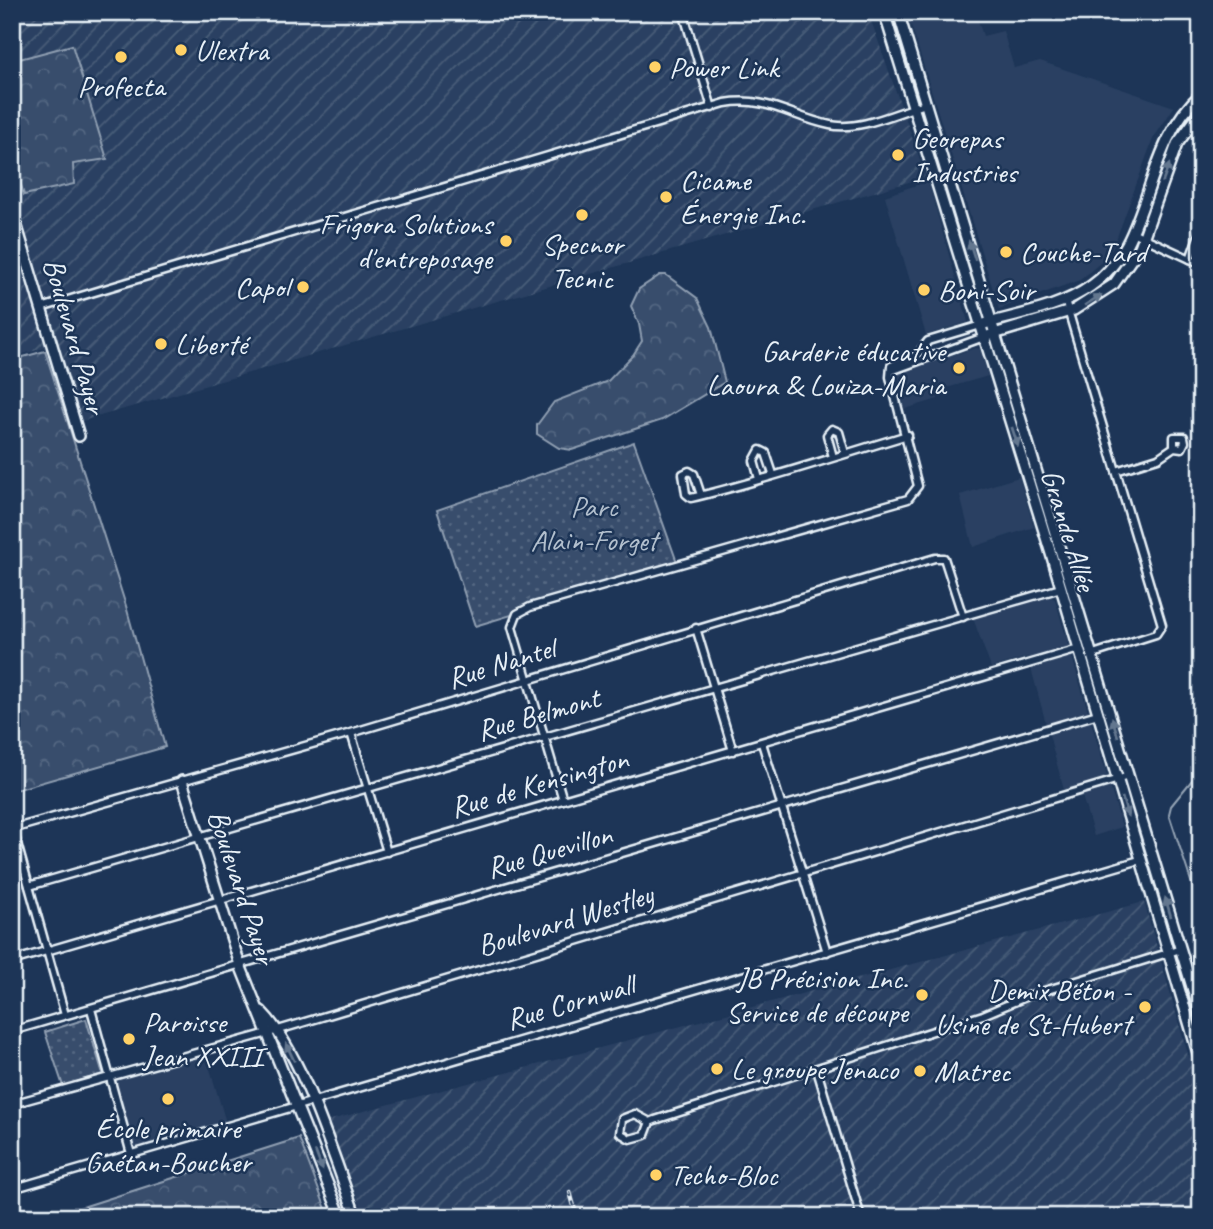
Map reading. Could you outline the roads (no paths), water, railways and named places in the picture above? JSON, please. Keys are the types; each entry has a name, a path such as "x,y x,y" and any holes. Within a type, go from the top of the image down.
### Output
{"main road":[{"name":"Grande Allée","path":"884,12 1061,588 1201,1063"},
{"name":"Grande Allée","path":"898,12 997,333 1201,1017"},
{"path":"981,325 1065,300 1092,286 1105,275 1122,252 1132,232 1168,134 1201,94"},
{"path":"984,337 1069,312 1096,298 1114,284 1132,261 1143,237 1174,150 1201,111"},
{"name":"Boulevard Payer","path":"12,210 79,436"},
{"name":"Boulevard Payer","path":"182,781 217,901 240,965 341,1217"},
{"name":"Boulevard Payer","path":"258,1007 279,1028 356,1217"}],"street":[{"path":"683,12 712,108"},
{"path":"41,307 736,101 762,101 832,125 844,125 926,104"},
{"path":"1190,258 1201,229"},
{"path":"1132,232 1201,264"},
{"path":"1065,300 1162,628 1156,634 1093,654"},
{"path":"563,800 512,627 517,614 530,607 908,499 918,486 908,435 891,373 894,363 916,355 928,341 981,325"},
{"path":"891,373 898,366 984,337"},
{"path":"833,457 827,435 832,429 839,433 845,453"},
{"path":"701,495 908,435"},
{"path":"1116,471 1156,459 1174,446"},
{"path":"759,479 754,461 760,450 766,453 774,474"},
{"name":"Rue Nantel","path":"13,829 351,733 935,558 944,558 962,617"},
{"name":"Rue Belmont","path":"29,887 200,839 544,735 1061,588"},
{"path":"696,628 733,751"},
{"name":"Rue de Kensington","path":"12,961 1079,649"},
{"name":"Rue Quevillon","path":"12,1031 1098,714"},
{"path":"351,733 387,852"},
{"path":"762,743 827,952"},
{"name":"Boulevard Westley","path":"12,1104 111,1074 268,1033 1129,776"},
{"path":"13,829 65,1015"},
{"name":"Rue Cornwall","path":"12,1189 1140,860"},
{"path":"650,1122 645,1135 630,1139 620,1133 622,1119 635,1114 650,1122 994,1011 1028,996 1181,949"},
{"path":"91,1009 131,1154"},
{"path":"817,1070 861,1217"}],"waterway":[{"path":"1201,769 1171,806 1169,814 1201,912"}],"railway":[{"path":"570,1192 577,1217"}],"place":[{"name":"Ulextra","path":"181,50"},
{"name":"Profecta","path":"121,57"},
{"name":"Power Link","path":"655,67"},
{"name":"Georepas Industries","path":"898,155"},
{"name":"Cicame Énergie Inc.","path":"666,197"},
{"name":"Specnor Tecnic","path":"582,215"},
{"name":"Frigora Solutions d'entreposage","path":"506,241"},
{"name":"Couche-Tard","path":"1006,252"},
{"name":"Capol","path":"303,287"},
{"name":"Boni-Soir","path":"924,290"},
{"name":"Liberté","path":"161,344"},
{"name":"Garderie éducative Laoura & Louiza-Maria","path":"959,368"},
{"name":"JB Précision Inc. Service de découpe","path":"922,995"},
{"name":"Demix Béton - Usine de St-Hubert","path":"1145,1007"},
{"name":"Paroisse Jean XXIII","path":"129,1039"},
{"name":"Le groupe Jenaco","path":"717,1069"},
{"name":"Matrec","path":"920,1071"},
{"name":"École primaire Gaétan-Boucher","path":"168,1099"},
{"name":"Techo-Bloc","path":"656,1175"}],"park label":[{"name":"Parc Alain-Forget","path":"594,523"}]}
